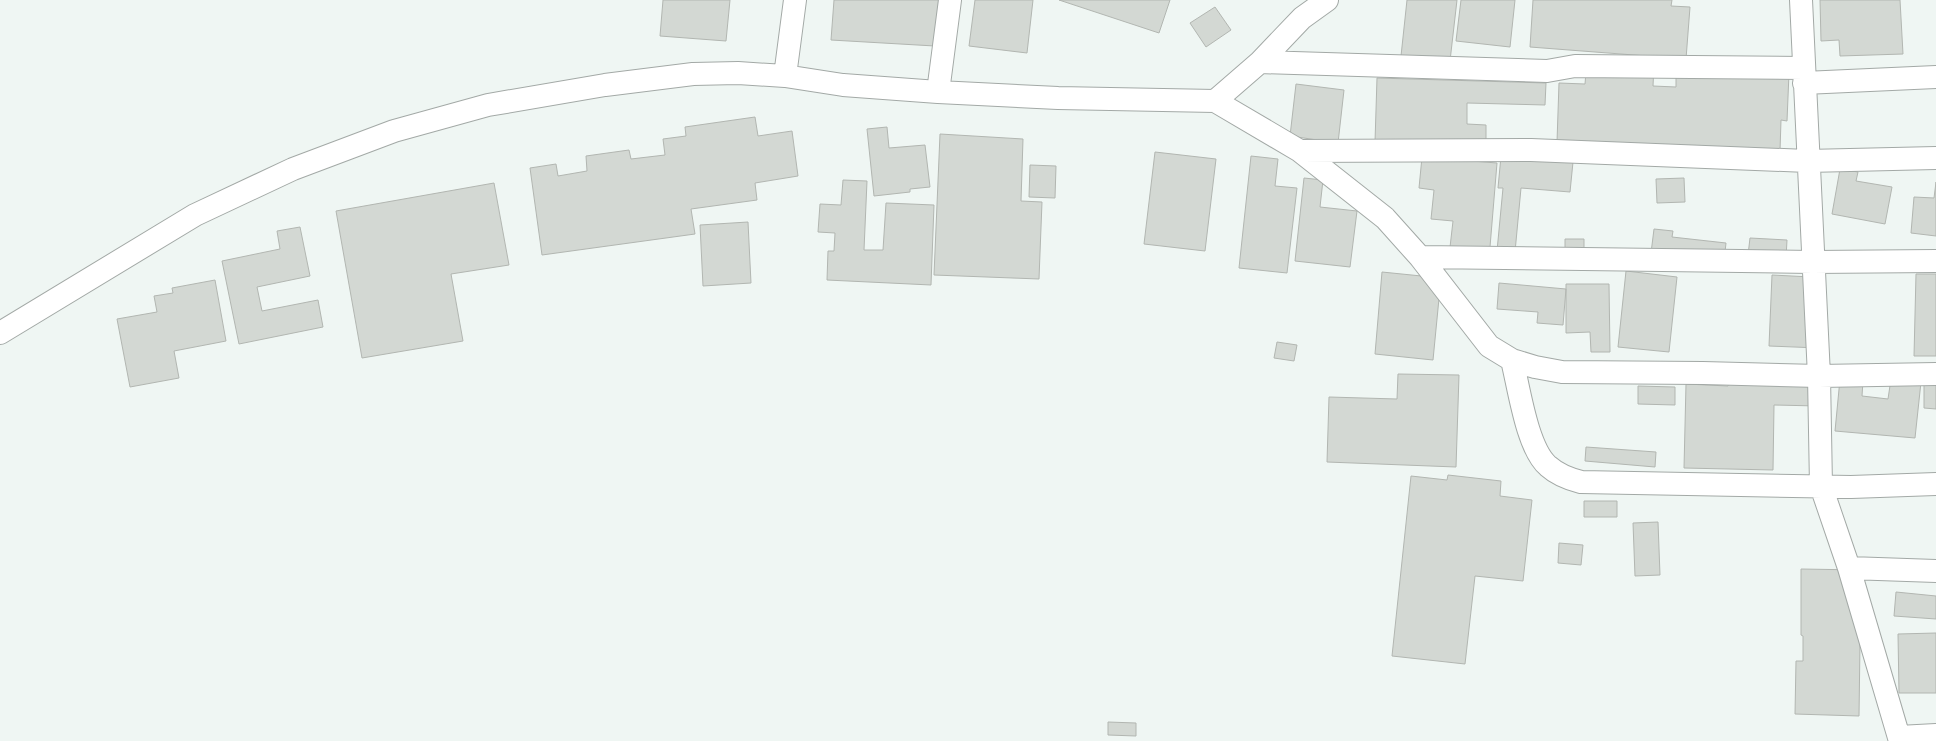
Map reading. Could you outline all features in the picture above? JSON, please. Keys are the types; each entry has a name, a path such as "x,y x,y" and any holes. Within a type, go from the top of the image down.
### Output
{"street":[{"path":"785,76 794,0"},
{"path":"938,92 950,0"},
{"path":"1215,101 1260,62 1302,18 1327,0"},
{"path":"1801,0 1807,161 1819,376 1821,486 1849,568 1900,739 1936,735"},
{"path":"1260,62 1547,71 1575,66 1804,76 1936,77"},
{"path":"0,333 195,215 293,169 394,131 488,105 605,85 693,74 738,73 785,76 843,85 938,92 1058,98 1215,101 1300,151 1385,218 1420,257 1489,346 1512,360 1535,368 1562,372 1819,376 1936,374"},
{"path":"1300,151 1531,150 1807,161 1936,158"},
{"path":"1420,257 1812,262 1936,261"},
{"path":"1512,360 1534,446 1547,466 1568,479 1581,482 1851,487 1936,484"},
{"path":"1849,568 1936,571"}],"building":[{"path":"663,0 730,0 726,41 660,36"},
{"path":"834,0 955,0 952,47 831,40"},
{"path":"975,0 1033,0 1027,53 969,46"},
{"path":"1059,0 1170,0 1159,33"},
{"path":"1407,0 1457,0 1450,61 1401,56"},
{"path":"1461,0 1515,0 1510,47 1456,41"},
{"path":"1533,0 1672,0 1671,6 1690,7 1686,59 1530,47"},
{"path":"1820,0 1900,0 1903,54 1840,56 1839,40 1821,41"},
{"path":"1215,7 1231,30 1206,47 1190,23"},
{"path":"1654,65 1653,86 1676,87 1676,68 1789,73 1787,121 1781,120 1780,151 1557,142 1559,83 1585,84 1586,72"},
{"path":"1377,78 1546,83 1545,105 1467,103 1467,124 1486,125 1486,146 1375,142"},
{"path":"1296,84 1344,90 1338,143 1290,136"},
{"path":"755,117 758,136 792,131 798,176 755,183 757,200 691,209 695,234 542,255 530,168 556,164 558,176 587,171 586,156 629,150 631,159 665,155 663,139 686,136 685,127"},
{"path":"887,127 889,148 925,145 930,187 910,189 910,192 874,196 867,129"},
{"path":"940,134 1023,139 1021,201 1042,202 1039,279 934,275"},
{"path":"1155,152 1216,159 1205,251 1144,244"},
{"path":"1251,156 1278,159 1275,186 1297,188 1287,273 1239,268"},
{"path":"1501,156 1573,162 1570,192 1521,188 1515,252 1497,251 1503,188 1498,188"},
{"path":"1422,157 1497,163 1489,259 1449,256 1453,221 1431,219 1434,190 1419,188"},
{"path":"1030,165 1056,166 1055,198 1029,197"},
{"path":"1840,169 1858,172 1856,181 1892,187 1885,224 1832,214"},
{"path":"1304,178 1323,180 1320,207 1357,211 1350,267 1295,261"},
{"path":"1684,178 1685,202 1657,203 1656,179"},
{"path":"843,180 867,181 864,250 883,250 886,203 934,205 931,285 827,280 828,251 834,251 835,233 818,232 820,204 841,205"},
{"path":"1936,182 1936,236 1911,233 1914,197 1934,198"},
{"path":"494,183 509,265 451,274 463,341 362,358 336,211"},
{"path":"748,222 751,283 703,286 700,225"},
{"path":"300,227 310,276 257,287 262,311 318,300 323,327 239,344 222,261 280,249 277,231"},
{"path":"1654,229 1673,231 1672,237 1726,243 1724,261 1651,253"},
{"path":"1750,238 1787,240 1786,258 1748,255"},
{"path":"1565,239 1584,239 1584,257 1565,257"},
{"path":"1626,271 1677,277 1669,352 1618,347"},
{"path":"1382,272 1441,278 1433,360 1375,354"},
{"path":"1916,274 1936,274 1936,356 1914,356"},
{"path":"1772,275 1811,277 1819,348 1769,346"},
{"path":"215,280 226,341 174,351 179,378 130,387 117,319 157,312 154,296 173,293 172,288"},
{"path":"1499,283 1566,289 1563,325 1537,323 1538,312 1497,309"},
{"path":"1566,284 1609,284 1610,352 1591,352 1590,332 1566,333"},
{"path":"1277,342 1297,345 1294,361 1274,358"},
{"path":"1398,374 1459,375 1456,467 1327,462 1329,397 1397,399"},
{"path":"1840,379 1863,381 1862,396 1888,399 1891,379 1921,382 1915,438 1835,431"},
{"path":"1729,380 1818,382 1818,406 1774,405 1773,470 1684,468 1686,384 1728,386"},
{"path":"1924,383 1936,384 1936,409 1924,408"},
{"path":"1638,386 1675,387 1675,405 1638,404"},
{"path":"1586,447 1656,452 1655,467 1585,461"},
{"path":"1448,475 1501,481 1500,496 1532,500 1523,581 1475,576 1465,664 1392,656 1411,476 1447,480"},
{"path":"1584,501 1617,501 1617,517 1584,517"},
{"path":"1658,522 1660,575 1635,576 1633,523"},
{"path":"1559,543 1583,545 1581,565 1558,563"},
{"path":"1801,569 1861,570 1859,716 1795,714 1796,661 1803,661 1803,636 1801,635"},
{"path":"1896,592 1936,596 1936,619 1894,616"},
{"path":"1936,633 1936,693 1899,693 1898,634"},
{"path":"1108,722 1136,723 1136,736 1108,735"}]}
